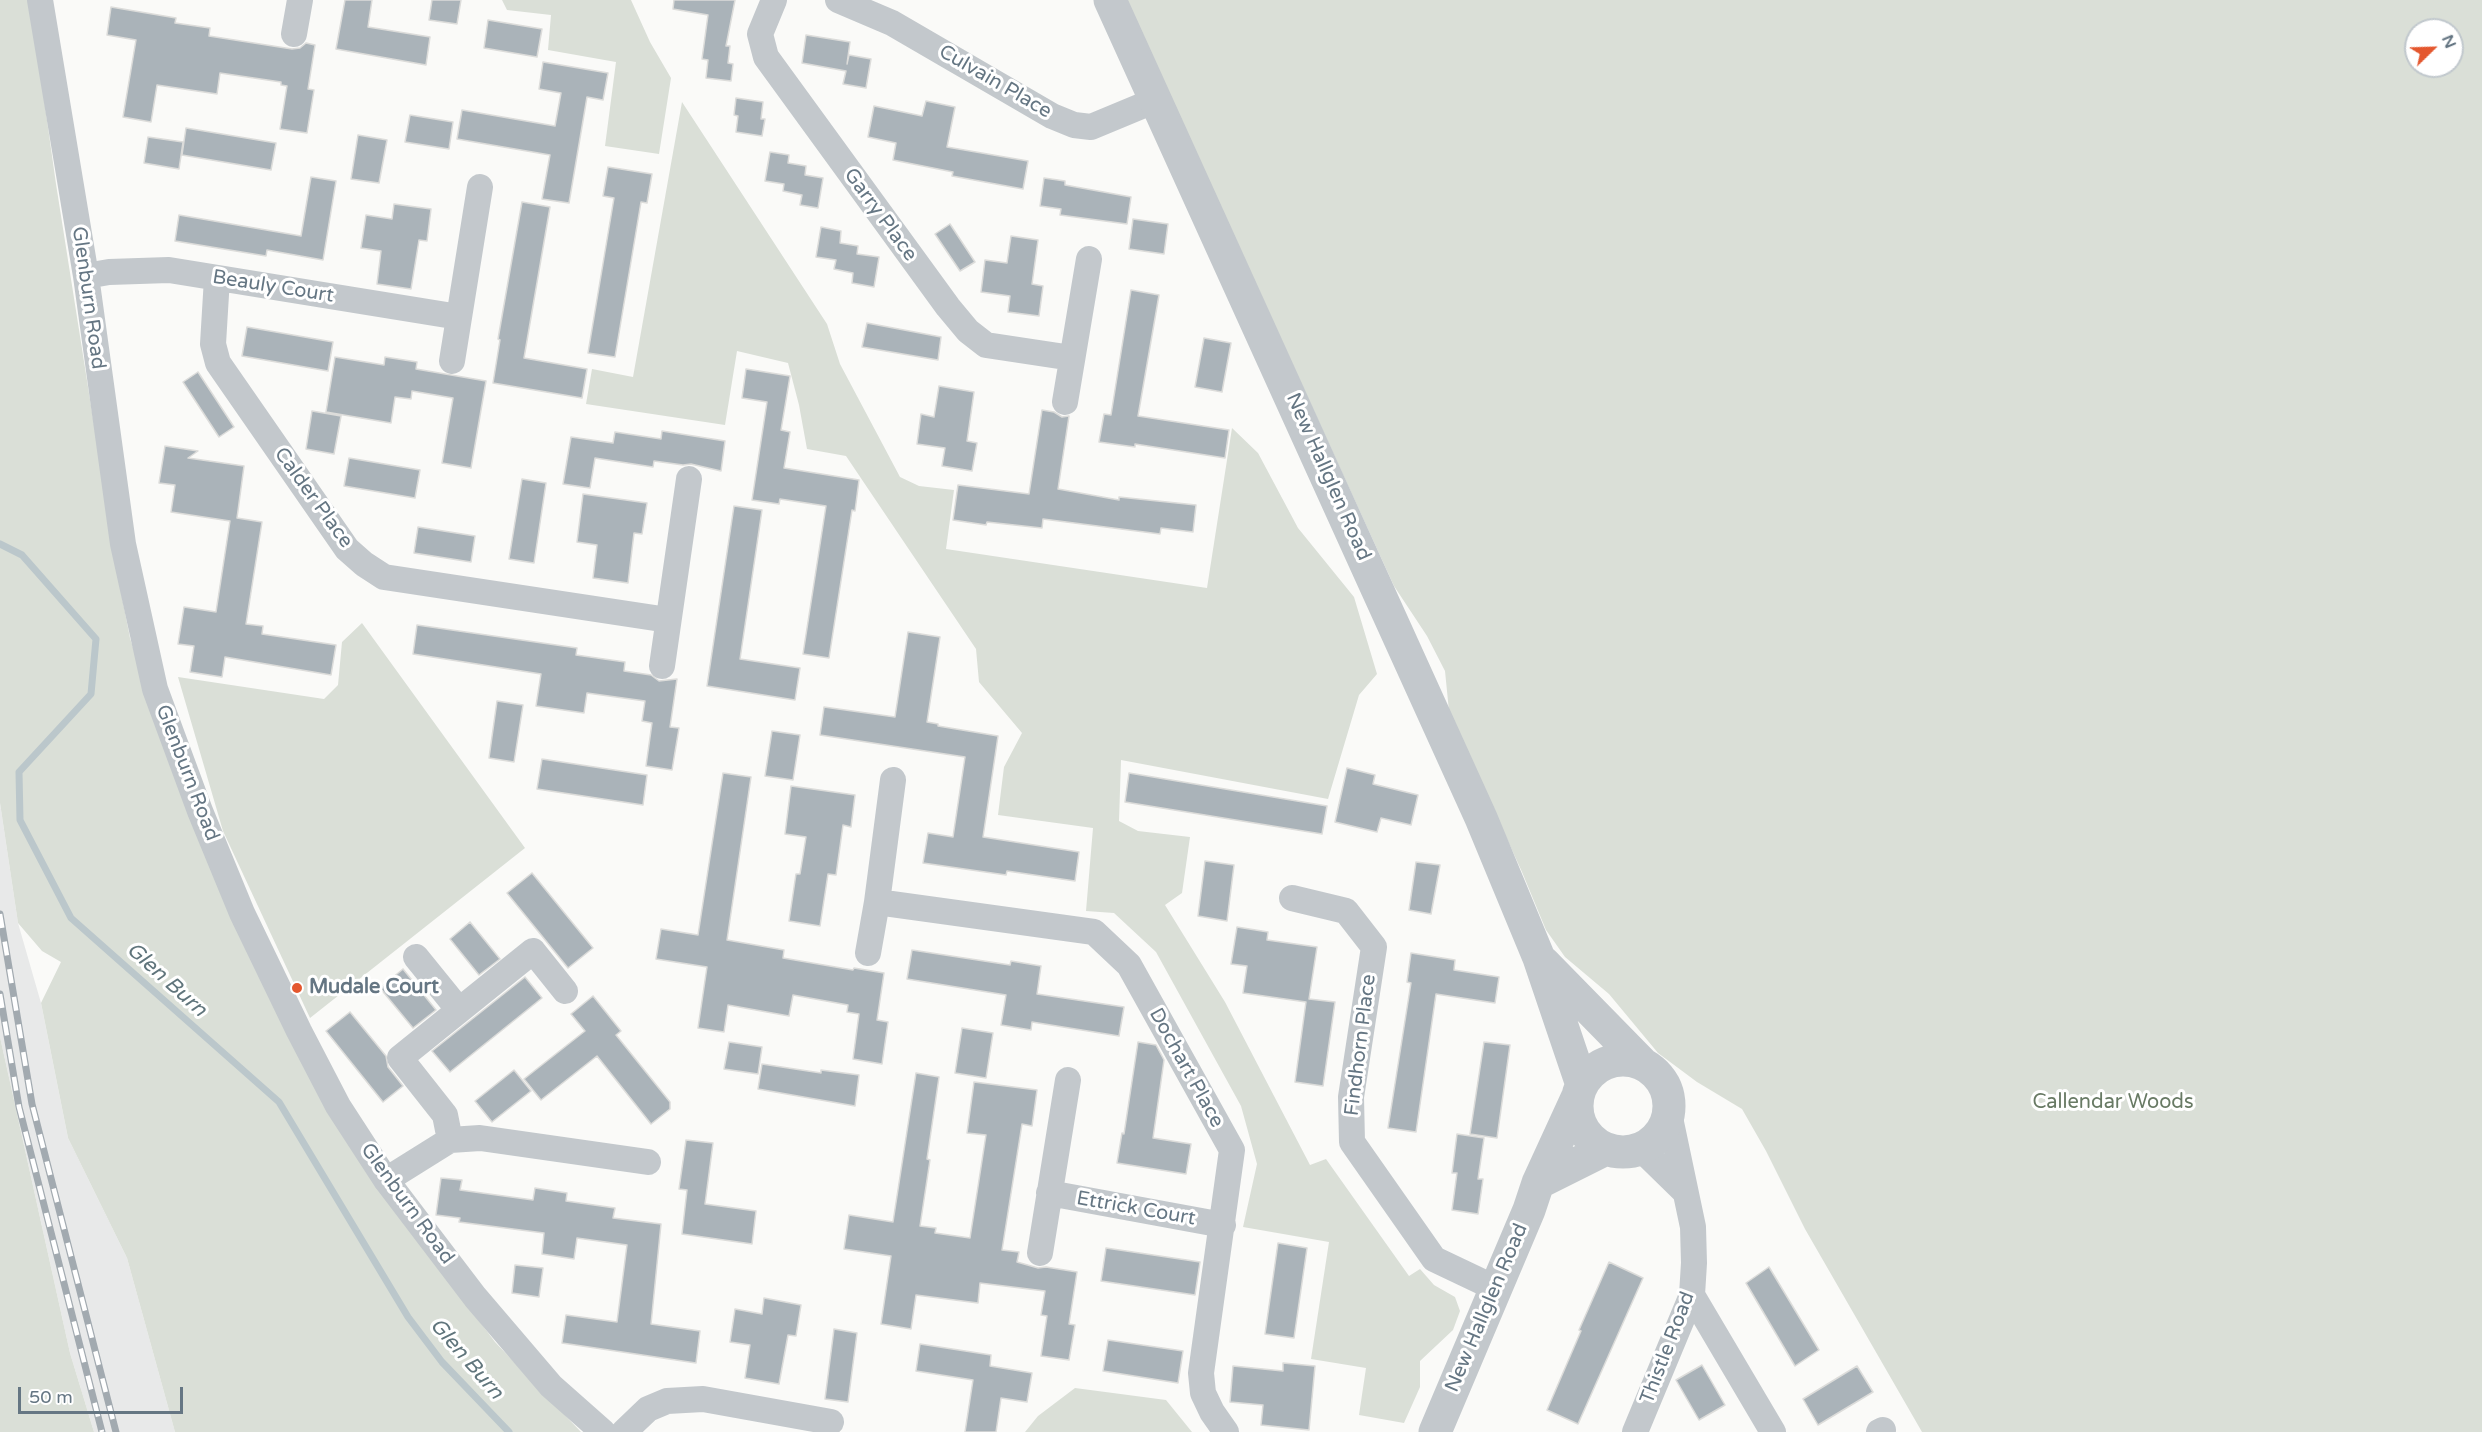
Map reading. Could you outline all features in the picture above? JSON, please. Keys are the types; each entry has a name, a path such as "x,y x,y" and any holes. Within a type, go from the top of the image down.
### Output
{"street":[{"name":"Glenburn Road","path":"40,0 86,276 123,544 155,689 200,811 242,913 299,1031 338,1106 386,1180 475,1297 543,1377 603,1432"},
{"path":"294,34 300,0"},
{"name":"Garry Place","path":"774,0 760,34 766,57 948,308 968,331 986,345 1072,358"},
{"name":"Culvain Place","path":"838,0 892,23 1052,116 1074,125 1090,127 1156,100"},
{"name":"New Hallglen Road","path":"1110,0 1446,738 1539,958 1580,1092 1538,1183 1529,1210 1435,1432"},
{"path":"452,361 480,187"},
{"path":"1065,402 1089,259"},
{"name":"Beauly Court","path":"86,276 109,272 169,270 459,317"},
{"name":"Calder Place","path":"218,278 213,344 218,363 347,549 364,564 384,577 668,620"},
{"path":"662,666 689,479"},
{"path":"868,953 893,780"},
{"name":"Findhorn Place","path":"1292,898 1346,911 1374,947 1351,1097 1352,1142 1434,1259 1495,1288"},
{"name":"Dochart Place","path":"877,902 1094,932 1129,965 1232,1150 1201,1373 1203,1393 1212,1412 1226,1432"},
{"path":"450,1140 445,1115 400,1058 533,951 565,991"},
{"path":"416,957 459,1010"},
{"name":"New Hallglen Road","path":"1539,958 1644,1065"},
{"path":"1622,1060 1644,1065 1661,1080 1666,1090 1669,1113 1660,1134 1641,1149 1630,1152 1606,1149 1587,1135 1580,1124 1577,1111 1580,1092 1594,1071 1611,1061 1622,1060"},
{"name":"Ettrick Court","path":"1040,1253 1068,1080"},
{"name":"Thistle Road","path":"1635,1432 1692,1295 1693,1227 1669,1113"},
{"path":"386,1180 450,1140 480,1138 648,1162"},
{"path":"1538,1183 1606,1149"},
{"path":"1641,1149 1685,1192"},
{"name":"Ettrick Court","path":"1049,1193 1223,1225"},
{"path":"1692,1295 1773,1432"},
{"path":"624,1432 648,1409 667,1401 703,1399 831,1422"}],"shaded area":[{"path":"0,803 18,923 41,1003 68,1138 127,1258 175,1432 94,1432 70,1353 0,1037"}],"green space":[{"path":"0,0 30,0 56,184 118,577 130,638 167,756 407,1224 495,1342 581,1432 175,1432 127,1258 68,1138 41,1003 61,962 42,951 18,923 0,803"},
{"path":"502,0 631,0 650,42 671,78 659,154 605,146 616,62 548,50 551,15 507,10"},
{"name":"Callendar Woods","path":"1126,0 2482,0 2482,1432 1922,1432 1805,1229 1742,1109 1697,1082 1658,1053 1609,994 1565,957 1546,930 1449,711 1445,671 1427,636 1394,586"},
{"path":"682,102 827,324 840,364 900,477 919,486 954,490 946,549 1207,588 1232,428 1258,453 1298,528 1354,597 1377,674 1359,695 1328,799 1121,760 1119,821 1138,831 1190,837 1182,893 1165,905 1225,1002 1310,1165 1326,1159 1409,1276 1420,1269 1434,1285 1455,1297 1460,1311 1453,1330 1420,1361 1420,1387 1404,1423 1359,1415 1366,1368 1311,1359 1329,1242 1243,1227 1257,1164 1241,1106 1156,952 1114,913 1086,911 1093,828 998,815 1004,767 1022,733 979,682 976,649 846,456 807,449 788,363 737,351 725,425 586,404 592,369 633,377"},
{"path":"362,623 525,848 310,1018 223,831 178,677 324,699 338,685 342,642"},
{"path":"0,1037 70,1353 94,1432 0,1432"},
{"path":"1075,1388 1166,1400 1192,1432 1025,1432 1038,1416"}],"building":[{"path":"345,0 372,0 368,27 430,37 426,65 336,49"},
{"path":"432,0 461,0 457,24 429,20"},
{"path":"674,0 735,0 726,46 730,46 728,63 733,64 731,81 706,78 708,60 702,59 708,15 673,9"},
{"path":"111,7 176,18 175,23 210,28 209,36 292,49 300,48 306,43 315,45 308,89 314,90 307,133 280,129 287,86 281,85 281,82 220,73 217,94 157,85 151,122 123,117 136,40 107,35"},
{"path":"488,20 542,29 537,57 484,48"},
{"path":"806,35 850,42 847,64 849,55 871,59 866,88 843,84 846,71 802,63"},
{"path":"543,62 608,73 603,100 587,97 569,203 542,199 550,155 457,139 462,110 555,126 561,93 539,89"},
{"path":"736,98 763,102 761,119 765,119 762,136 736,132 738,116 734,115"},
{"path":"926,101 955,107 947,147 1028,161 1023,189 952,176 953,172 893,160 896,143 868,137 874,106 922,116"},
{"path":"410,115 453,122 449,149 405,142"},
{"path":"186,128 276,143 271,170 182,155"},
{"path":"358,135 387,140 379,183 351,179"},
{"path":"148,137 183,142 179,169 144,163"},
{"path":"770,152 789,155 788,163 806,166 805,175 823,178 818,208 800,205 802,195 783,191 784,184 765,181"},
{"path":"608,167 652,174 647,203 641,202 615,357 588,353 614,198 603,196"},
{"path":"311,177 336,181 323,260 267,250 266,256 175,241 179,215 301,236"},
{"path":"1044,178 1065,181 1065,185 1131,197 1127,224 1060,215 1061,209 1040,206"},
{"path":"522,202 550,207 524,358 587,369 582,398 493,383 500,340 498,339"},
{"path":"394,204 431,209 427,241 419,240 411,289 377,284 381,251 361,248 366,215 392,219"},
{"path":"1133,219 1168,224 1164,254 1129,249"},
{"path":"950,224 975,262 960,271 935,234"},
{"path":"821,227 841,231 840,243 858,246 857,254 879,257 874,287 852,283 853,273 834,269 836,260 816,257"},
{"path":"1011,236 1038,240 1032,284 1043,286 1039,316 1008,312 1010,296 981,292 985,260 1007,263"},
{"path":"1131,290 1159,295 1138,416 1229,430 1225,458 1135,444 1135,447 1099,442 1104,414 1111,415"},
{"path":"867,323 941,337 938,360 862,347"},
{"path":"247,327 333,342 328,371 242,356"},
{"path":"1204,338 1231,343 1222,392 1195,387"},
{"path":"335,357 384,365 385,357 417,362 416,369 486,381 471,468 442,463 453,398 412,391 411,399 395,397 391,423 326,412"},
{"path":"746,369 790,376 781,430 790,432 784,468 859,480 855,511 852,510 829,658 803,654 826,506 780,499 779,504 752,500 767,402 742,398"},
{"path":"198,372 234,427 219,437 183,382"},
{"path":"939,386 974,392 967,441 977,443 972,471 942,466 945,448 917,444 921,414 934,417"},
{"path":"1042,410 1054,412 1062,417 1069,416 1058,489 1119,500 1119,497 1196,505 1193,532 1161,528 1160,534 1043,519 1042,528 987,522 986,525 953,520 958,485 1029,494"},
{"path":"312,411 341,416 334,454 306,449"},
{"path":"662,431 725,441 721,471 691,464 654,461 653,467 595,458 590,488 563,484 571,437 613,443 615,432 661,439"},
{"path":"165,446 198,451 188,458 244,466 237,518 262,522 246,624 263,626 262,634 336,645 331,675 225,657 222,677 190,672 194,646 178,644 184,607 216,612 230,521 171,512 175,485 159,483"},
{"path":"349,458 420,470 415,498 344,486"},
{"path":"522,479 546,483 534,563 509,559"},
{"path":"583,494 647,503 642,534 634,533 628,583 593,578 597,545 577,542"},
{"path":"734,506 762,510 740,659 800,668 795,700 707,686"},
{"path":"418,527 475,536 471,562 414,553"},
{"path":"417,625 577,648 576,655 625,662 624,671 651,675 659,681 677,679 670,727 679,728 672,770 646,766 652,723 642,721 645,701 587,693 584,713 536,706 541,674 413,654"},
{"path":"908,632 940,637 927,722 998,736 983,837 1079,852 1075,881 1007,871 1006,875 923,863 928,833 953,837 965,757 820,735 824,707 895,717"},
{"path":"497,701 523,705 514,762 489,758"},
{"path":"772,731 800,735 793,780 765,776"},
{"path":"542,759 647,775 643,805 537,789"},
{"path":"1347,768 1375,775 1373,784 1418,795 1411,825 1381,818 1377,832 1335,822"},
{"path":"723,773 751,777 727,940 784,950 783,958 884,973 877,1020 888,1022 882,1064 853,1059 859,1014 847,1012 848,1005 793,995 789,1016 728,1005 724,1032 698,1028 707,967 656,959 661,929 698,935"},
{"path":"1129,773 1327,806 1322,834 1125,802"},
{"path":"791,786 855,795 851,827 843,825 836,875 828,874 820,926 789,921 796,874 800,874 806,837 785,834"},
{"path":"1205,861 1234,865 1227,921 1198,916"},
{"path":"1416,862 1440,865 1431,914 1409,910"},
{"path":"532,873 593,948 568,968 507,893"},
{"path":"470,922 500,959 479,975 450,939"},
{"path":"1237,927 1268,932 1267,940 1317,947 1309,999 1335,1002 1323,1086 1295,1082 1306,1002 1243,993 1247,966 1231,964"},
{"path":"912,950 1010,965 1011,961 1041,966 1037,994 1124,1007 1119,1036 1032,1022 1031,1030 1001,1025 1006,995 907,979"},
{"path":"1411,953 1455,960 1454,970 1499,977 1495,1003 1436,994 1416,1132 1388,1128 1411,983 1407,982"},
{"path":"403,969 436,1010 413,1028 380,988"},
{"path":"525,977 542,998 450,1072 432,1051"},
{"path":"593,996 621,1031 616,1035 670,1102 670,1109 651,1124 597,1056 541,1100 524,1079 585,1031 571,1014"},
{"path":"350,1012 386,1056 388,1067 403,1086 383,1102 326,1031"},
{"path":"962,1028 993,1033 986,1078 955,1073"},
{"path":"729,1042 762,1047 758,1074 724,1069"},
{"path":"1138,1042 1156,1045 1164,1060 1153,1138 1191,1144 1186,1174 1117,1163 1122,1133 1124,1134"},
{"path":"1484,1042 1510,1045 1497,1138 1470,1134"},
{"path":"762,1064 821,1073 821,1070 859,1075 855,1106 758,1089"},
{"path":"514,1070 531,1091 492,1122 475,1101"},
{"path":"916,1073 939,1077 920,1226 936,1228 935,1233 970,1238 986,1135 967,1133 974,1082 1037,1090 1032,1126 1022,1124 1002,1250 1019,1252 1017,1262 1038,1268 1046,1267 1077,1272 1069,1324 1075,1325 1069,1360 1041,1356 1047,1316 1041,1315 1045,1291 980,1283 978,1303 916,1295 911,1329 881,1324 891,1256 844,1249 849,1215 893,1222"},
{"path":"1457,1134 1484,1138 1478,1179 1483,1179 1478,1214 1452,1210 1457,1173 1452,1173"},
{"path":"686,1140 713,1143 705,1204 756,1211 752,1244 682,1234 687,1190 679,1189"},
{"path":"441,1178 462,1180 460,1190 533,1200 535,1188 567,1193 566,1201 615,1208 613,1218 661,1224 651,1324 700,1331 696,1363 562,1343 566,1315 617,1322 627,1245 577,1238 574,1259 542,1254 544,1233 459,1222 460,1218 436,1215"},
{"path":"1278,1243 1307,1248 1294,1338 1265,1334"},
{"path":"1106,1248 1200,1262 1195,1295 1101,1281"},
{"path":"1609,1262 1643,1278 1578,1424 1547,1410"},
{"path":"515,1265 543,1268 539,1297 512,1293"},
{"path":"1769,1267 1819,1350 1795,1366 1746,1283"},
{"path":"764,1298 801,1305 796,1336 788,1335 779,1384 745,1378 750,1345 730,1342 735,1309 762,1314"},
{"path":"834,1329 857,1333 848,1402 825,1399"},
{"path":"1108,1340 1183,1351 1178,1383 1103,1371"},
{"path":"920,1344 991,1355 990,1366 1032,1373 1027,1402 1001,1398 996,1432 965,1432 973,1380 916,1371"},
{"path":"1283,1363 1315,1366 1309,1430 1261,1425 1263,1405 1230,1402 1233,1366 1283,1371"},
{"path":"1702,1365 1725,1405 1699,1420 1676,1380"},
{"path":"1857,1366 1873,1392 1818,1425 1803,1399"}],"waterway":[{"name":"Glen Burn","path":"0,544 22,555 96,639 91,694 19,772 20,820 71,918 279,1102 408,1317 442,1362 509,1432"}],"railway":[{"path":"0,914 32,1104 116,1432"},
{"path":"0,994 19,1107 102,1432"}],"place":[{"name":"Mudale Court","path":"297,988"}]}
